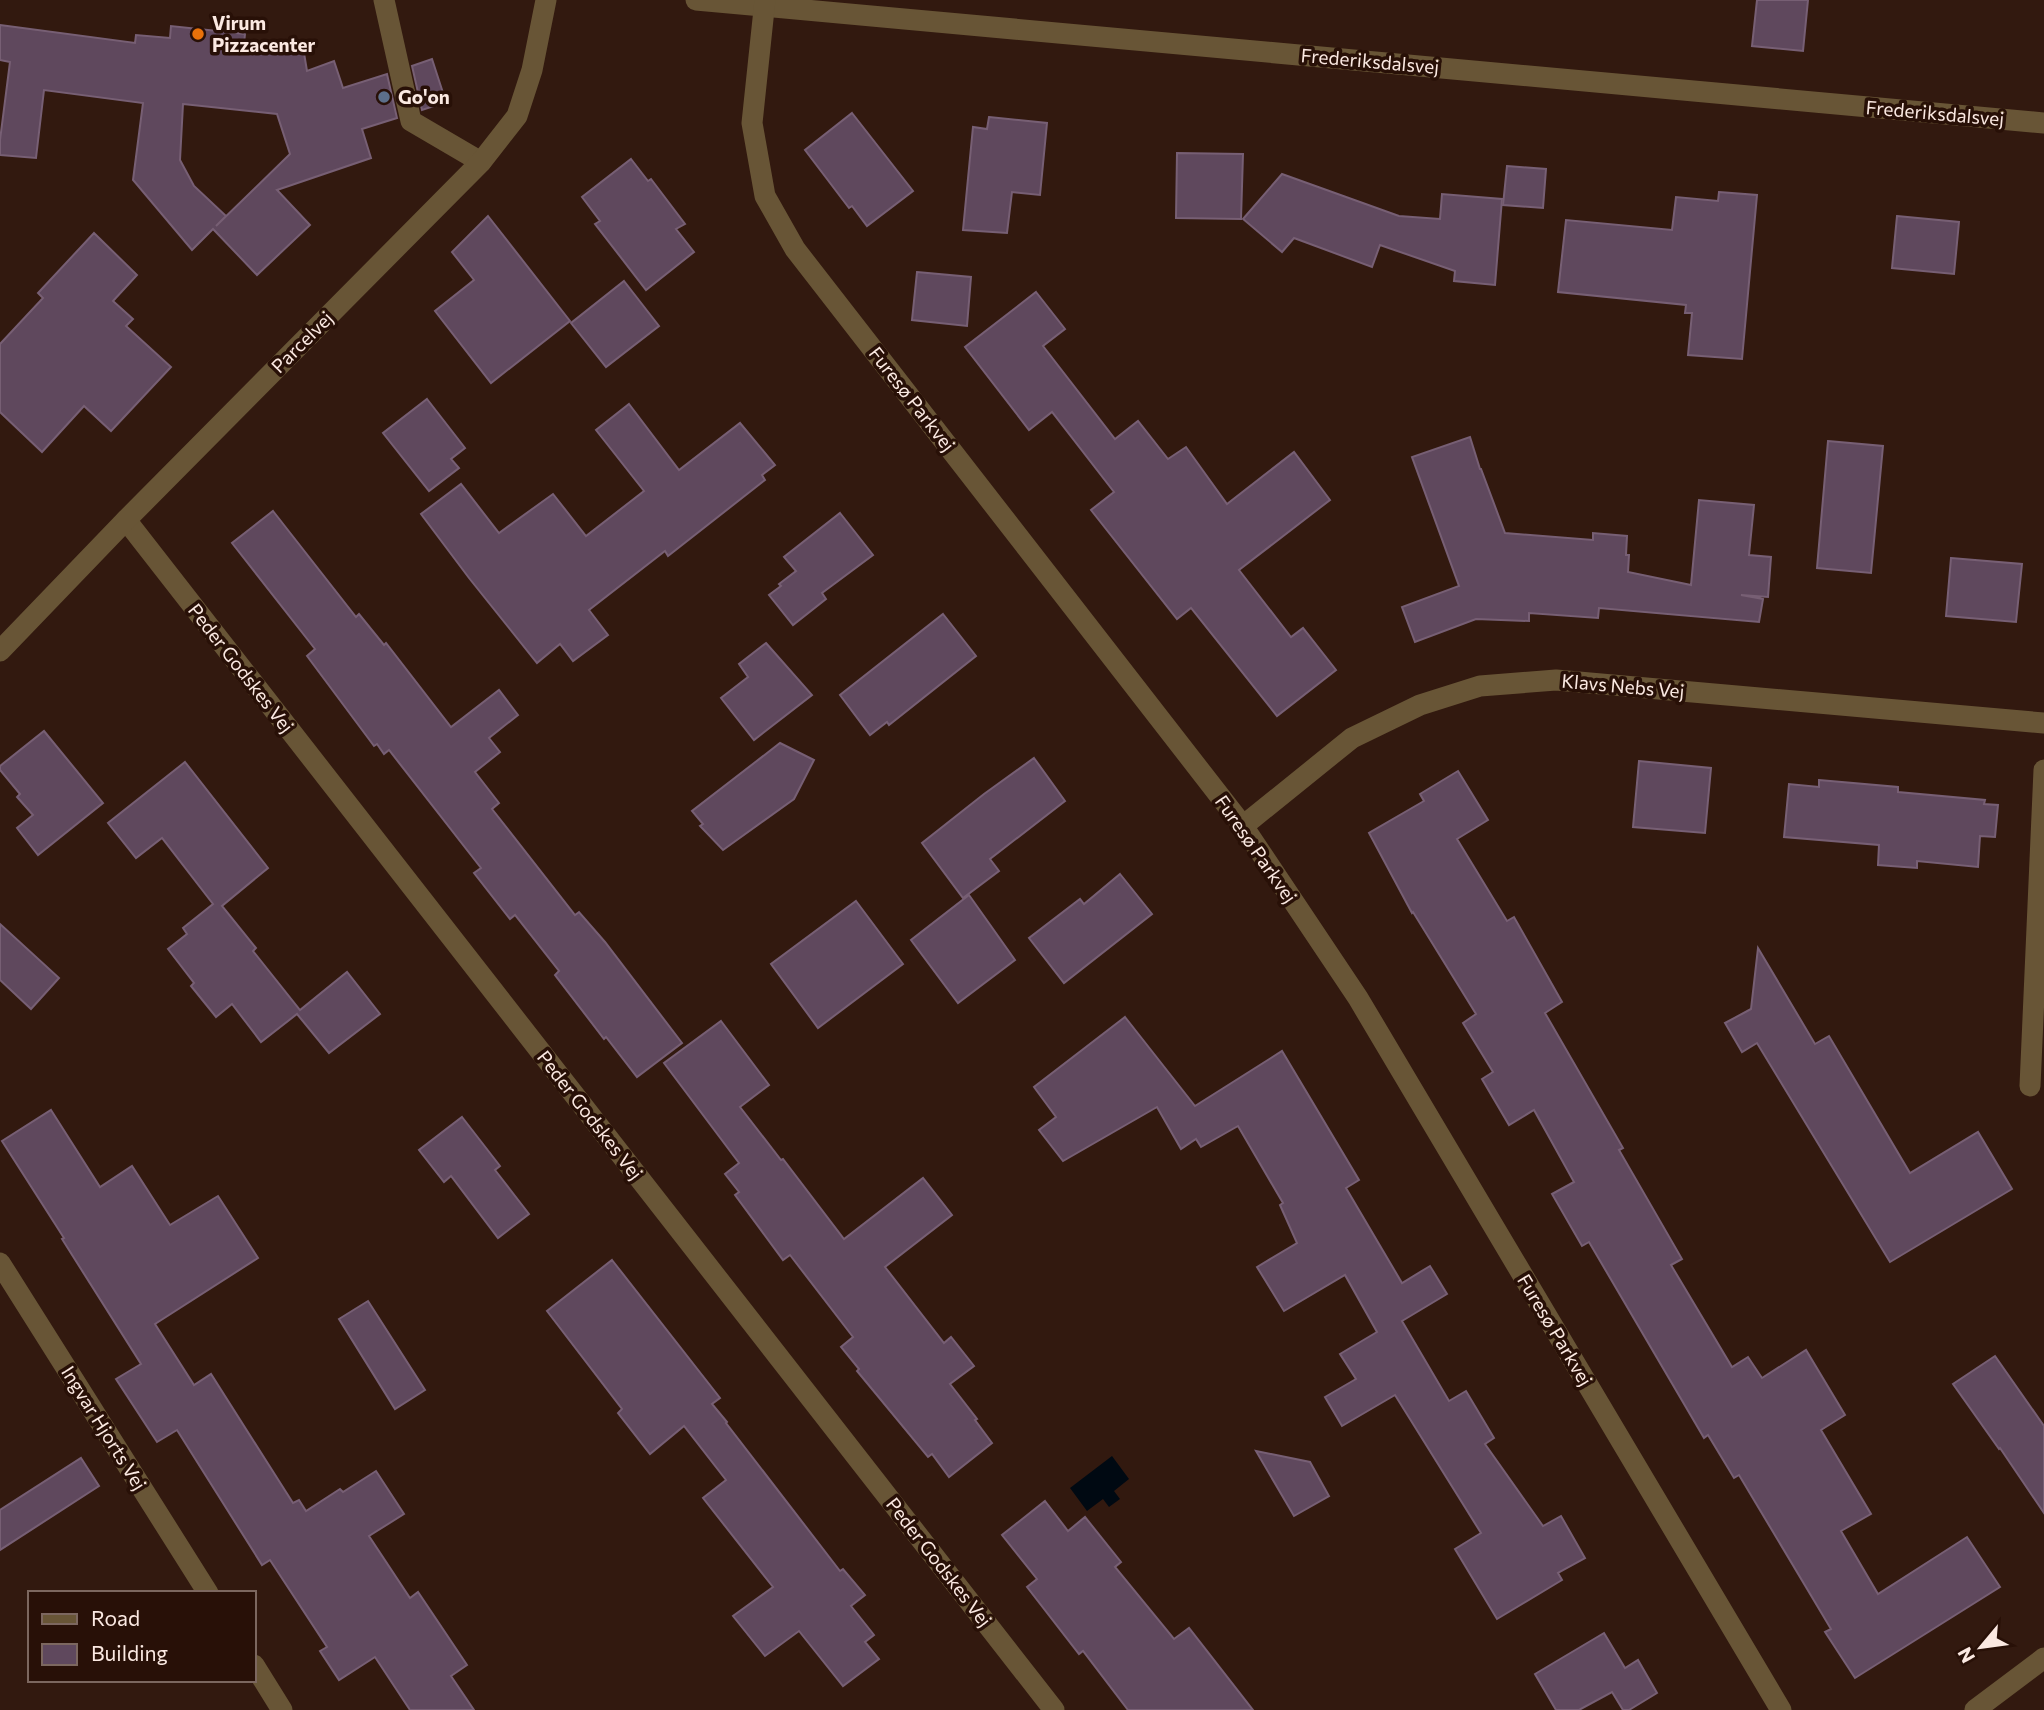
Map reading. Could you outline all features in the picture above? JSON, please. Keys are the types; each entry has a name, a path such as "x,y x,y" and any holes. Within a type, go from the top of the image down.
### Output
{"street":[{"path":"384,0 411,121 481,162"},
{"name":"Parcelvej","path":"0,651 125,520 481,162 517,116 532,70 545,0"},
{"name":"Frederiksdalsvej","path":"696,0 765,3 2044,123"},
{"name":"Furesø Parkvej","path":"765,3 752,123 765,196 795,249 1242,826 1359,998 1781,1710"},
{"name":"Peder Godskes Vej","path":"125,520 1054,1710"},
{"name":"Klavs Nebs Vej","path":"1242,826 1352,738 1420,705 1480,686 1556,680 2044,723"},
{"path":"2030,1086 2044,770"},
{"name":"Ingvar Hjorts Vej","path":"0,1263 207,1591"},
{"path":"1975,1710 2044,1658"},
{"path":"256,1668 282,1710"}],"shaded area":[{"path":"1112,1456 1129,1479 1114,1491 1120,1499 1109,1507 1103,1499 1087,1511 1070,1488"}],"building":[{"path":"1757,0 1808,0 1803,51 1752,46"},
{"path":"0,25 135,43 136,35 170,38 171,26 245,34 244,44 304,53 307,71 334,61 343,88 387,74 397,118 362,129 371,158 277,190 310,225 257,275 213,229 192,250 133,180 143,103 44,90 36,158 0,155 10,62 0,60","holes":["183,104 277,114 290,154 216,226 226,216 194,186 180,160"]},
{"path":"432,59 446,102 422,110 412,66"},
{"path":"852,113 913,191 867,226 852,206 849,208 805,150"},
{"path":"989,117 1047,123 1040,195 1012,192 1007,233 963,230 973,127 987,129"},
{"path":"1177,153 1243,154 1241,219 1176,218"},
{"path":"631,159 648,181 651,179 685,224 676,229 694,252 646,290 595,224 600,221 582,197"},
{"path":"1507,166 1546,169 1543,208 1503,205"},
{"path":"1282,174 1399,216 1440,219 1442,194 1502,199 1495,285 1454,281 1455,271 1380,245 1372,267 1294,238 1282,252 1243,219"},
{"path":"1719,192 1757,195 1742,359 1688,355 1692,313 1685,313 1686,305 1558,292 1566,220 1672,230 1676,197 1718,201"},
{"path":"488,216 570,321 491,383 435,311 474,280 452,252"},
{"path":"1897,216 1959,222 1954,274 1892,268"},
{"path":"94,233 137,275 113,301 133,319 126,326 171,367 111,431 84,406 42,452 0,412 0,344 43,298 38,293"},
{"path":"917,272 971,277 967,326 912,320"},
{"path":"624,281 659,326 606,367 571,323"},
{"path":"1036,292 1065,329 1043,346 1115,439 1138,421 1168,459 1186,447 1227,504 1294,452 1330,500 1239,570 1291,637 1303,628 1336,670 1277,716 1191,608 1177,619 1091,510 1114,492 1052,412 1029,430 965,347"},
{"path":"427,399 465,448 451,459 459,468 429,491 383,433"},
{"path":"629,404 679,470 740,423 775,465 762,475 765,480 668,556 665,551 589,610 608,635 573,661 560,644 537,663 421,514 461,484 499,533 553,494 586,536 644,491 596,430"},
{"path":"1470,437 1505,533 1593,540 1593,533 1627,536 1628,572 1691,585 1699,500 1754,505 1749,555 1771,557 1768,597 1741,595 1763,599 1759,622 1599,608 1598,618 1529,613 1529,621 1476,619 1415,642 1402,607 1459,586 1412,457"},
{"path":"1828,441 1883,446 1871,573 1817,568"},
{"path":"273,511 356,617 359,614 384,645 386,643 451,727 499,690 518,715 489,738 500,752 475,772 499,803 492,809 575,915 579,912 605,942 682,1043 637,1077 555,975 559,971 515,915 510,919 474,873 481,868 389,750 384,754 377,744 374,746 307,656 315,649 232,543"},
{"path":"840,513 873,555 822,593 826,599 793,625 769,595 796,571 784,557"},
{"path":"1951,558 2022,564 2016,622 1946,616"},
{"path":"943,614 976,656 889,725 887,722 870,735 840,695"},
{"path":"766,643 812,695 754,740 721,698 748,677 739,664"},
{"path":"44,731 103,803 38,855 17,828 33,815 17,797 20,794 0,770 0,766"},
{"path":"780,743 814,760 794,799 723,850 700,826 703,824 692,811"},
{"path":"1034,758 1065,801 990,859 999,871 963,898 922,843"},
{"path":"1639,761 1711,768 1705,833 1633,827"},
{"path":"185,762 268,868 222,906 256,948 253,951 300,1010 347,972 380,1014 329,1053 297,1014 261,1042 232,1004 216,1017 191,986 194,983 168,949 187,934 183,928 213,904 162,838 136,858 108,823"},
{"path":"1458,771 1488,820 1457,839 1507,921 1514,917 1562,1002 1545,1013 1623,1148 1619,1150 1682,1259 1671,1265 1732,1367 1748,1357 1762,1378 1806,1350 1845,1415 1821,1430 1871,1514 1841,1531 1878,1594 1967,1537 2000,1587 1855,1678 1825,1632 1831,1629 1739,1475 1734,1478 1708,1435 1704,1438 1589,1242 1582,1246 1552,1194 1574,1182 1534,1110 1509,1125 1482,1079 1493,1072 1463,1023 1476,1014 1412,913 1369,833 1424,801 1420,794"},
{"path":"1819,780 1898,787 1898,792 1985,800 1984,804 1998,805 1995,837 1980,836 1978,867 1917,861 1917,868 1878,865 1879,845 1784,837 1789,784 1819,787"},
{"path":"1120,874 1152,914 1064,983 1029,938 1080,899 1084,904"},
{"path":"969,895 1015,960 958,1003 911,940"},
{"path":"856,901 903,964 818,1028 771,964"},
{"path":"0,924 59,978 31,1009 0,980"},
{"path":"1758,948 1815,1044 1829,1036 1910,1173 1978,1132 2012,1189 1890,1262 1757,1043 1742,1052 1725,1023 1751,1009"},
{"path":"1125,1017 1195,1106 1282,1051 1359,1180 1346,1188 1402,1283 1430,1266 1447,1294 1402,1321 1449,1401 1466,1391 1494,1438 1485,1444 1543,1526 1561,1516 1585,1558 1558,1573 1562,1580 1497,1619 1455,1549 1481,1533 1395,1395 1342,1426 1325,1397 1356,1379 1340,1354 1377,1332 1345,1275 1284,1311 1257,1267 1297,1243 1280,1205 1283,1203 1238,1126 1201,1147 1196,1139 1181,1149 1157,1107 1063,1161 1039,1130 1056,1117 1034,1087"},
{"path":"721,1021 769,1085 740,1107 844,1239 923,1178 952,1215 885,1267 944,1343 951,1337 974,1366 950,1384 992,1443 949,1477 932,1454 928,1457 857,1371 859,1369 841,1347 853,1337 790,1255 783,1260 735,1195 739,1192 725,1174 739,1163 664,1063"},
{"path":"51,1110 100,1187 132,1166 170,1225 218,1196 258,1258 155,1324 194,1385 211,1374 293,1503 299,1500 306,1511 340,1489 343,1492 376,1471 404,1514 369,1536 410,1598 418,1592 467,1665 451,1676 474,1710 410,1710 375,1657 339,1680 320,1651 327,1647 270,1560 262,1565 177,1430 157,1442 116,1379 141,1364 2,1141"},
{"path":"462,1117 500,1166 495,1170 529,1214 498,1238 451,1176 444,1182 419,1150"},
{"path":"612,1260 720,1398 712,1404 726,1423 840,1571 843,1569 865,1595 851,1606 874,1635 865,1642 879,1659 843,1686 799,1631 765,1656 733,1616 773,1587 703,1498 726,1480 684,1426 650,1454 618,1413 622,1409 547,1311"},
{"path":"368,1301 425,1390 395,1409 339,1319"},
{"path":"1995,1356 2044,1426 2044,1513 1953,1384"},
{"path":"1256,1451 1310,1462 1329,1496 1294,1516"},
{"path":"81,1458 99,1486 0,1550 0,1510"},
{"path":"1045,1501 1068,1531 1085,1517 1121,1562 1115,1567 1174,1639 1189,1628 1253,1710 1128,1710 1083,1651 1079,1654 1027,1587 1037,1579 1002,1535"},
{"path":"1604,1633 1625,1668 1638,1660 1657,1693 1629,1710 1623,1710 1612,1692 1579,1710 1556,1710 1535,1674"}],"place":[{"name":"Virum Pizzacenter","path":"198,34"},
{"name":"Go'on","path":"384,97"}]}
